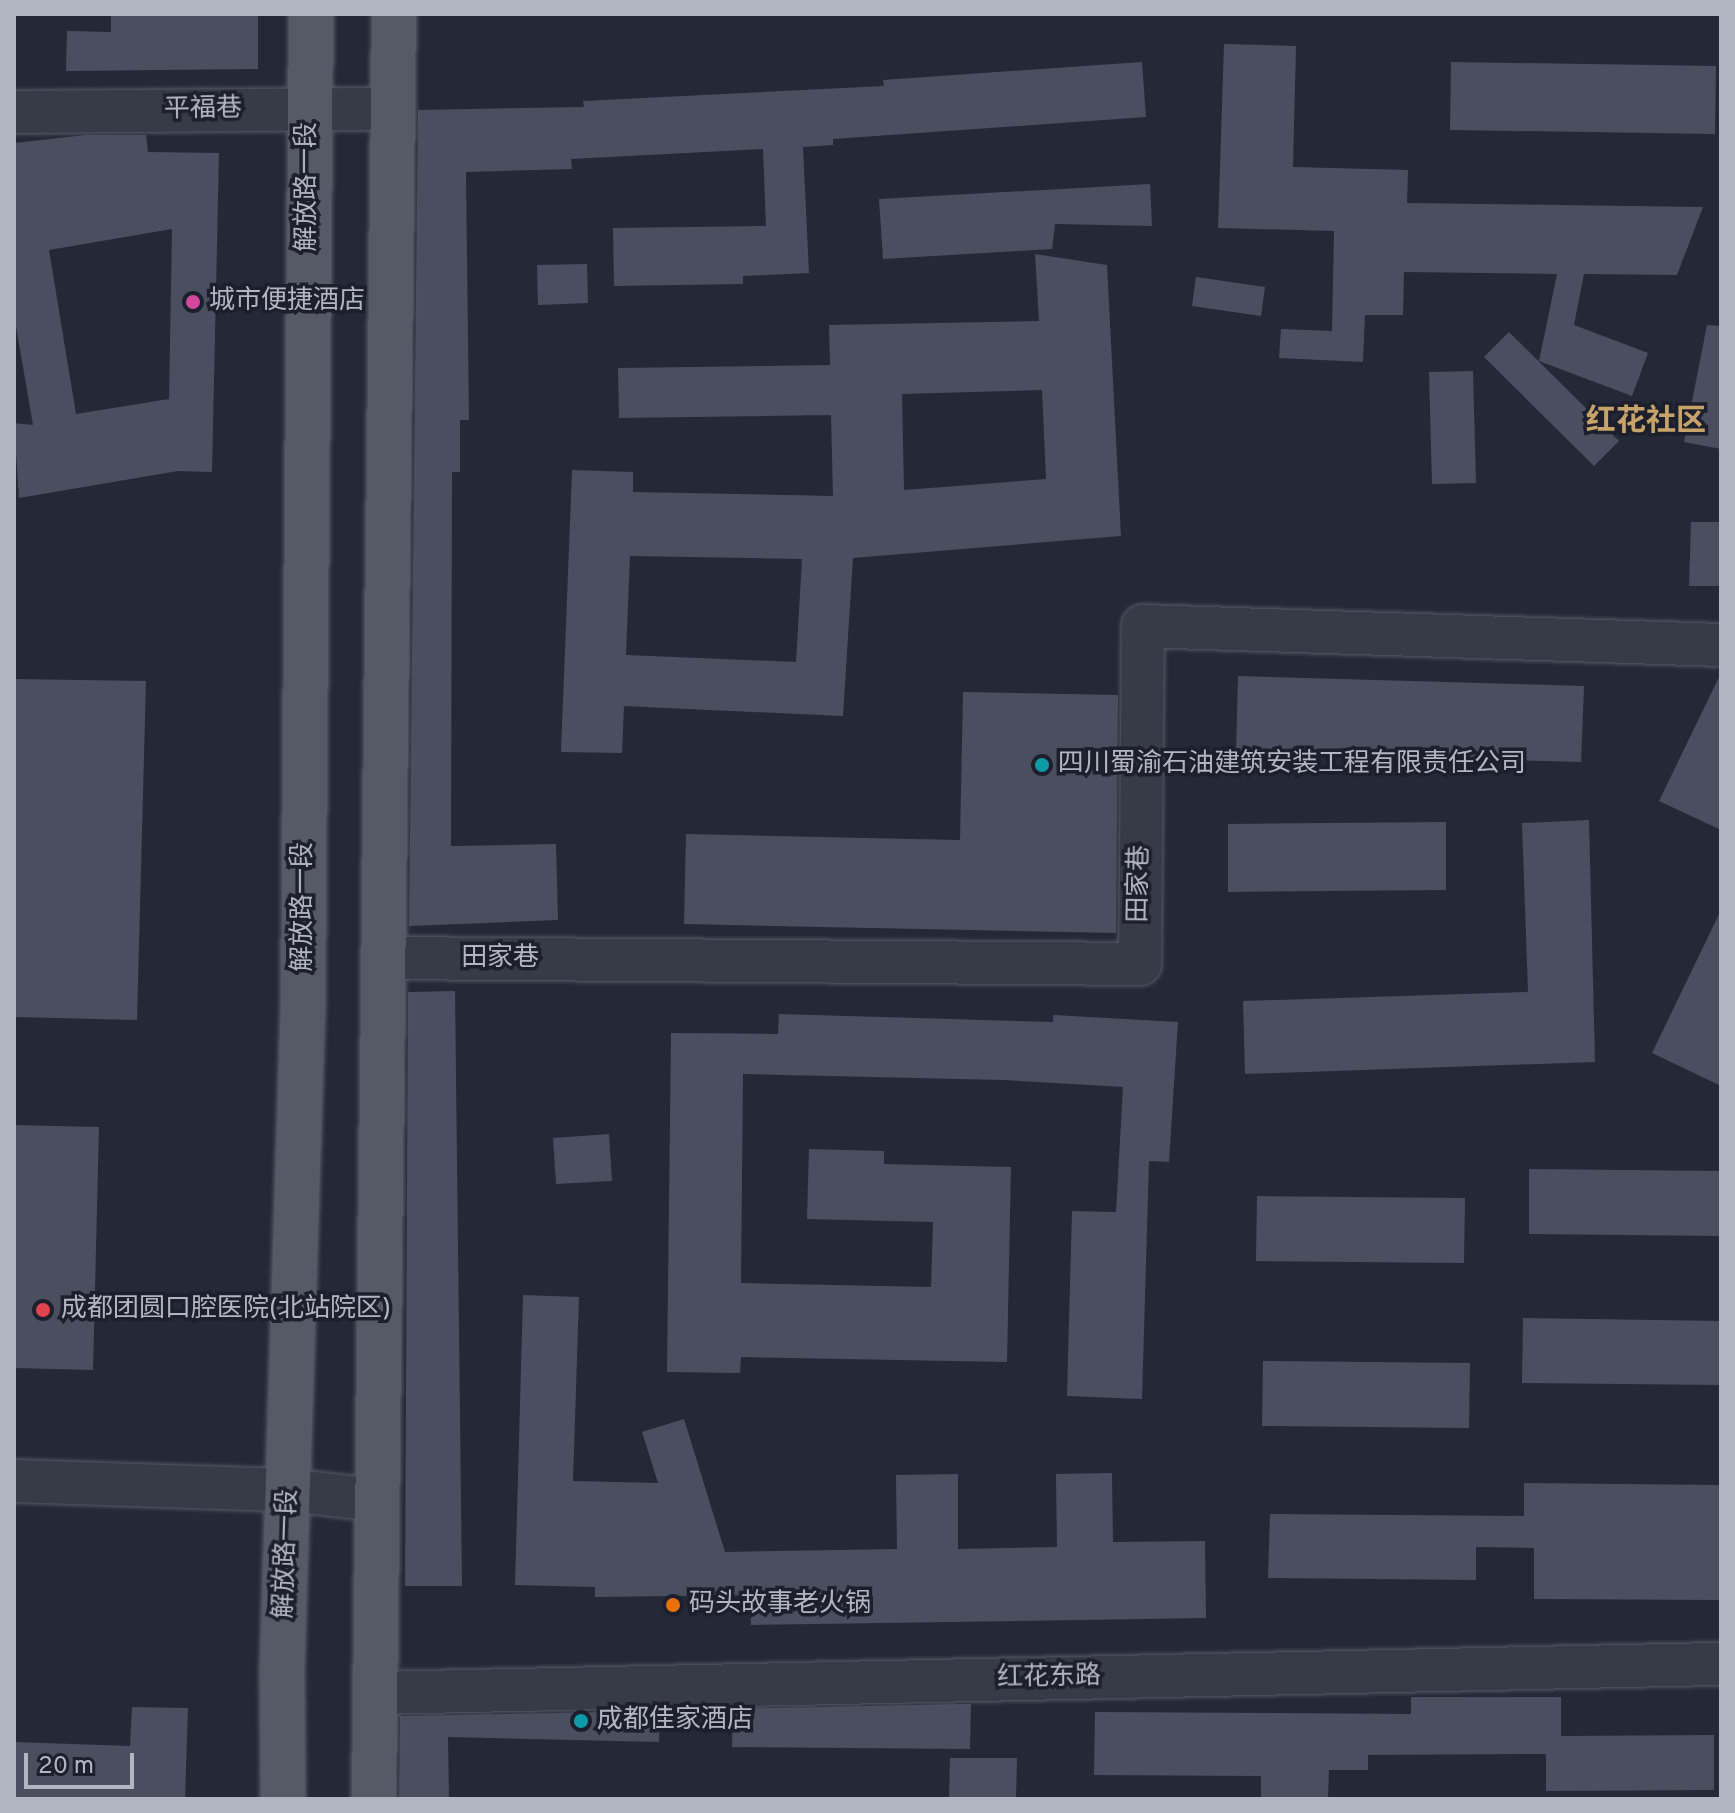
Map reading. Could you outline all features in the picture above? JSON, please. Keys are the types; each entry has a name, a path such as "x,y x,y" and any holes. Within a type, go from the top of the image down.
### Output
{"main road":[{"name":"解放路一段","path":"283,1799 282,1671 303,1003 311,14"},
{"path":"374,1799 394,14"}],"street":[{"name":"平福巷","path":"14,112 393,109"},
{"name":"田家巷","path":"384,958 1140,964 1143,626 1721,645"},
{"path":"14,1481 290,1490 375,1500"},
{"name":"红花东路","path":"376,1693 1721,1664"}],"building":[{"path":"111,14 258,14 258,69 66,71 67,31 111,32"},
{"path":"1224,44 1296,46 1293,167 1408,170 1407,203 1703,207 1677,275 1584,274 1574,325 1648,353 1632,396 1539,361 1557,274 1404,272 1403,315 1365,315 1363,362 1279,358 1281,329 1332,331 1334,231 1218,228"},
{"path":"1142,62 1146,117 833,139 833,145 803,147 809,273 743,276 743,284 614,286 613,228 766,226 763,149 571,159 572,169 466,172 469,420 460,420 460,472 452,472 451,846 556,844 558,920 409,926 418,110 584,107 583,101 884,86 883,80"},
{"path":"1451,62 1716,66 1715,134 1450,130"},
{"path":"86,135 146,135 148,152 219,153 212,472 178,471 19,498 14,423 33,425 14,315 14,143","holes":["172,229 169,399 76,414 49,250"]},
{"path":"1150,184 1152,226 1055,224 1052,249 883,259 879,199"},
{"path":"1035,254 1107,265 1121,536 853,558 843,716 624,706 622,753 561,752 572,470 633,472 633,492 833,496 831,415 619,418 618,368 830,365 829,325 1039,321","holes":["1042,390 1046,479 904,490 902,394","630,556 802,559 796,662 626,655"]},
{"path":"587,264 588,303 538,305 537,265"},
{"path":"1196,277 1265,287 1261,316 1192,306"},
{"path":"1707,325 1721,326 1721,449 1684,442"},
{"path":"1509,332 1619,441 1594,466 1484,357"},
{"path":"1473,371 1476,483 1432,484 1429,372"},
{"path":"1691,522 1721,522 1721,586 1689,586"},
{"path":"1721,673 1721,830 1659,801"},
{"path":"1238,676 1584,686 1581,762 1236,753"},
{"path":"14,679 146,681 137,1020 14,1017"},
{"name":"四川蜀渝石油建筑安装工程有限责任公司","path":"963,692 1118,695 1116,933 684,924 686,834 960,840"},
{"path":"1589,820 1595,1062 1245,1074 1243,1001 1528,992 1522,823"},
{"path":"1446,822 1446,890 1228,892 1228,824"},
{"path":"1721,910 1721,1086 1652,1053"},
{"path":"455,991 462,1586 405,1586 408,992"},
{"path":"779,1014 1053,1022 1053,1015 1178,1022 1169,1162 1149,1161 1142,1399 1067,1396 1072,1211 1116,1212 1123,1087 1004,1080 743,1074 741,1283 931,1287 933,1222 807,1219 809,1149 884,1151 884,1164 1011,1167 1007,1362 741,1357 740,1373 667,1372 671,1033 778,1034"},
{"path":"14,1125 99,1127 93,1370 14,1368"},
{"path":"609,1134 612,1181 556,1184 553,1138"},
{"path":"1529,1169 1721,1171 1721,1236 1529,1234"},
{"path":"1257,1196 1465,1198 1464,1263 1256,1261"},
{"path":"523,1295 579,1297 573,1481 658,1483 642,1432 684,1419 725,1552 897,1549 896,1475 958,1474 958,1549 1057,1547 1056,1474 1112,1473 1113,1542 1205,1541 1206,1618 751,1625 750,1595 595,1597 595,1587 515,1585"},
{"path":"1523,1318 1721,1321 1721,1385 1522,1383"},
{"path":"1263,1361 1470,1363 1469,1428 1262,1426"},
{"path":"1524,1483 1721,1485 1721,1600 1534,1599 1534,1548 1476,1547 1476,1580 1268,1578 1270,1514 1524,1516"},
{"path":"1411,1697 1561,1697 1561,1736 1714,1735 1714,1790 1546,1791 1546,1754 1368,1755 1368,1770 1329,1770 1328,1799 1261,1799 1261,1776 1094,1775 1095,1712 1411,1714"},
{"path":"971,1704 970,1749 732,1747 733,1709"},
{"path":"132,1707 188,1708 185,1799 14,1799 14,1742 130,1746"},
{"path":"660,1711 659,1742 448,1737 449,1799 399,1799 400,1716"},
{"path":"950,1758 1017,1758 1016,1799 949,1799"}],"place":[{"name":"城市便捷酒店","path":"193,302"},
{"name":"四川蜀渝石油建筑安装工程有限责任公司","path":"1042,765"},
{"name":"成都团圆口腔医院(北站院区)","path":"43,1310"},
{"name":"码头故事老火锅","path":"673,1605"},
{"name":"成都佳家酒店","path":"581,1721"}],"district":[{"name":"红花社区","path":"1646,423"}]}
